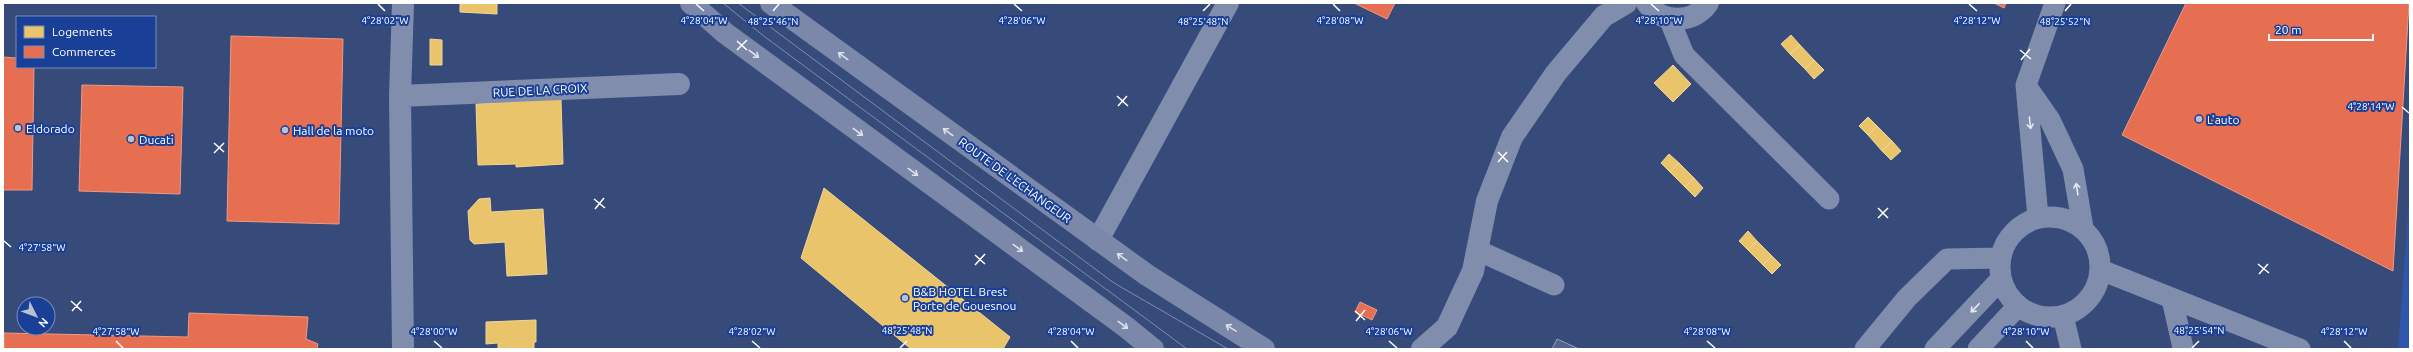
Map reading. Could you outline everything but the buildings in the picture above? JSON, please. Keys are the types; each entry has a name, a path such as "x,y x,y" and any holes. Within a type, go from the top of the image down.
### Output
{"main road":[{"path":"691,3 725,33 1126,327 1153,349"},
{"name":"ROUTE DE L'ECHANGEUR","path":"772,3 1147,275 1264,349"}],"street":[{"path":"403,3 400,96 403,349"},
{"path":"1098,240 1228,3"},
{"path":"1422,349 1447,327 1473,271 1488,201 1512,137 1556,73 1599,21 1604,16 1626,3"},
{"path":"1647,3 1657,13 1669,18 1682,19 1694,16 1708,3"},
{"name":"RUE DE LA CROIX","path":"400,96 679,84"}],"lane":[{"path":"2038,217 2026,85 2055,3"},
{"path":"1669,18 1684,55 1829,199"},
{"path":"2026,85 2050,120 2073,169 2083,228"},
{"path":"2054,216 2069,220 2083,228 2094,240 2100,254 2101,270 2098,286 2090,300 2077,310 2063,316 2047,318 2031,314 2018,306 2008,294 2001,279 2001,258 2011,234 2024,224 2038,217 2054,216"},
{"path":"1477,250 1554,285"},
{"path":"1865,349 1907,298 1947,259 2001,258"},
{"path":"2101,270 2300,349"},
{"path":"1935,349 2001,279"},
{"path":"2172,299 2187,349"},
{"path":"1978,349 2018,306"},
{"path":"2063,316 2071,349"}],"shaded area":[{"path":"2410,188 2410,349 2398,349"}],"tram line":[{"path":"723,3 765,37 1187,349"},
{"path":"738,3 1114,283 1228,349"}],"place":[{"name":"L'auto","path":"2199,119"},
{"name":"Eldorado","path":"18,128"},
{"name":"Hall de la moto","path":"285,130"},
{"name":"Ducati","path":"131,139"},
{"name":"B&B HOTEL Brest Porte de Gouesnou","path":"905,298"}]}
